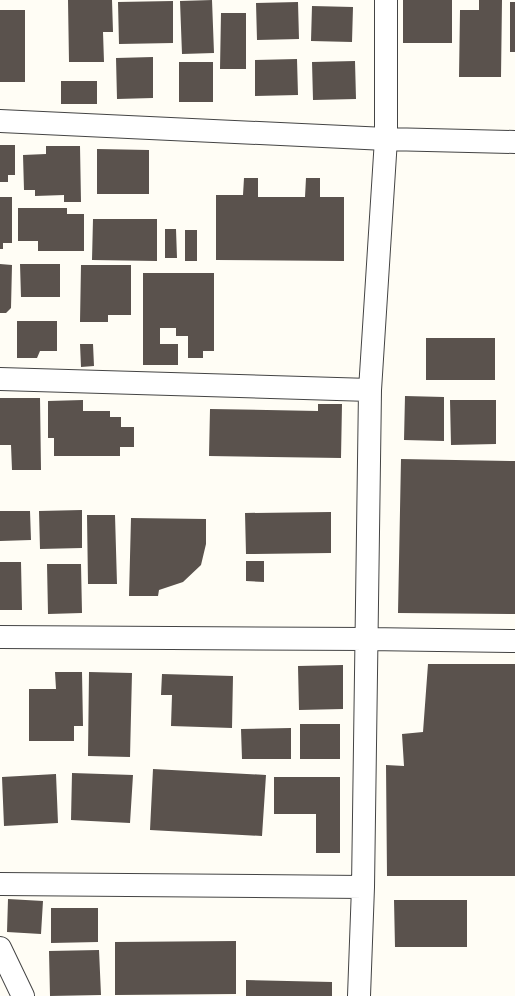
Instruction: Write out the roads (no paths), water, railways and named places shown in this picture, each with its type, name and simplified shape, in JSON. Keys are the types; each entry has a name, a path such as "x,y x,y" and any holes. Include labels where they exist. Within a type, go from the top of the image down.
{"street":[{"path":"360,996 363,887 370,390 386,139 386,0"},
{"path":"0,121 386,139 515,142"},
{"path":"0,379 370,390"},
{"path":"0,637 367,638 515,641"},
{"path":"0,884 363,887"},
{"path":"0,948 23,996"}]}
